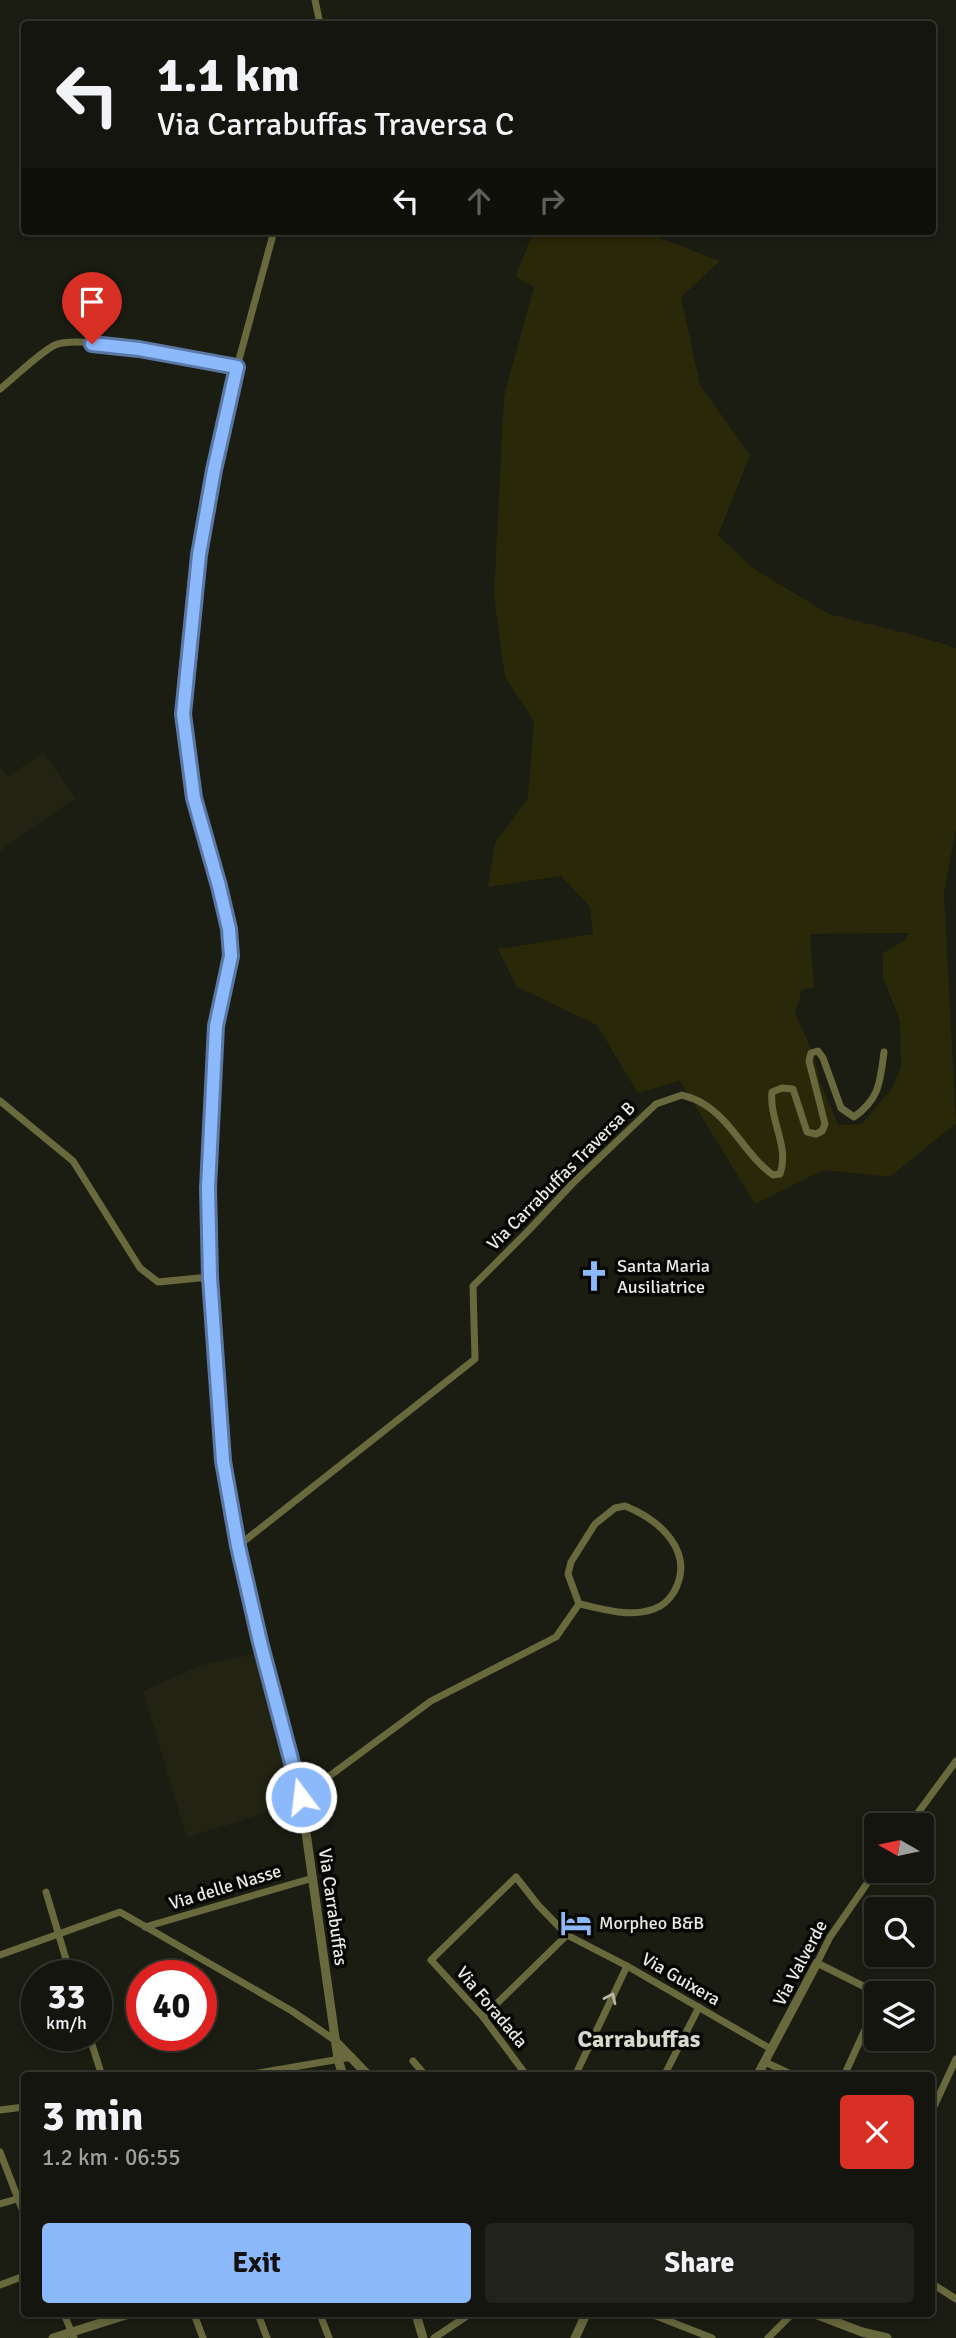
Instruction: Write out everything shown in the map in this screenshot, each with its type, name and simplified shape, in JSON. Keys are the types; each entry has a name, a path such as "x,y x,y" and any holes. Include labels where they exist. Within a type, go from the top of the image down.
{"street":[{"path":"314,0 319,21"},
{"name":"Via Carrabuffas","path":"273,235 237,367 214,470 199,555 183,714 194,798 219,886 229,929 231,956 219,1004 212,1064 208,1188 210,1277 223,1461 238,1546 260,1642 301,1797 342,2072"},
{"path":"0,389 54,346 69,341 139,349 237,367"},
{"name":"Via Carrabuffas Traversa B","path":"238,1546 475,1359 473,1286 573,1183 656,1104 681,1095 703,1103 718,1115 759,1165 773,1175 780,1174 783,1153 771,1103 772,1093 782,1088 793,1089 807,1132 816,1134 822,1131 825,1124 809,1061 811,1053 818,1051 823,1058 841,1108 854,1117 870,1105 879,1087 884,1052"},
{"path":"0,1101 73,1161 141,1268 158,1282 210,1277"},
{"path":"625,1506 637,1511 675,1542 681,1559 678,1584 669,1600 656,1609 626,1614 579,1604 568,1574 570,1562 595,1524 615,1508 625,1506"},
{"path":"301,1797 431,1701 556,1637 579,1604"},
{"path":"918,1813 956,1760"},
{"name":"Via Guixera","path":"431,1960 516,1877 567,1935 627,1966 771,2049"},
{"name":"Via delle Nasse","path":"145,1927 313,1878"},
{"name":"Via Valverde","path":"759,2072 830,1937 867,1883"},
{"path":"46,1892 67,1960"},
{"path":"0,1955 120,1912 292,2011 336,2042 365,2072"},
{"path":"482,2017 567,1935"},
{"name":"Via Foradada","path":"431,1960 482,2017 524,2072"},
{"path":"817,1963 864,1986"},
{"path":"577,2072 627,1966"},
{"path":"666,2072 699,2007"},
{"path":"846,2072 864,2032"},
{"path":"94,2051 101,2072"},
{"path":"264,2072 352,2057"},
{"path":"935,2104 956,2059"},
{"path":"412,2061 422,2072"},
{"path":"765,2062 787,2072"},
{"path":"0,2110 21,2107"},
{"path":"0,2152 21,2196"},
{"path":"0,2204 21,2198"},
{"path":"0,2285 21,2277"},
{"path":"935,2286 956,2299"},
{"path":"65,2317 73,2335"},
{"path":"53,2338 73,2335 121,2317"},
{"path":"195,2317 203,2338"},
{"path":"259,2317 267,2338"},
{"path":"321,2317 329,2338"},
{"path":"417,2317 423,2338"},
{"path":"434,2338 466,2317"},
{"path":"575,2338 585,2317"},
{"path":"659,2317 712,2338"},
{"path":"768,2338 789,2317"},
{"path":"823,2317 887,2338"},
{"path":"862,2332 873,2338"}],"shaded area":[{"path":"532,235 652,235 720,261 681,297 700,385 750,455 718,535 754,569 829,614 956,648 956,828 944,894 956,1123 890,1177 823,1170 755,1204 680,1081 638,1093 597,1025 517,987 498,949 593,934 590,907 561,876 488,887 495,843 528,798 534,721 505,677 494,596 504,396 534,287 515,277","holes":["909,933 904,941 883,953 883,977 900,1021 901,1067 892,1088 862,1124 838,1125 820,1081 814,1056 795,1013 802,990 814,987 810,934"]},
{"path":"44,752 76,798 0,851 0,767 8,776"},
{"path":"258,1653 299,1802 187,1838 143,1691 201,1665"}],"place":[{"name":"Santa Maria Ausiliatrice","path":"594,1276"},
{"name":"Morpheo B&B","path":"576,1923"}],"district":[{"name":"Carrabuffas","path":"639,2039"}],"route":[{"path":"92,344 139,349 237,367 214,470 199,555 183,714 194,798 219,886 229,929 231,956 219,1004 212,1064 208,1188 210,1277 223,1461 238,1546 260,1642 301,1797"}]}
